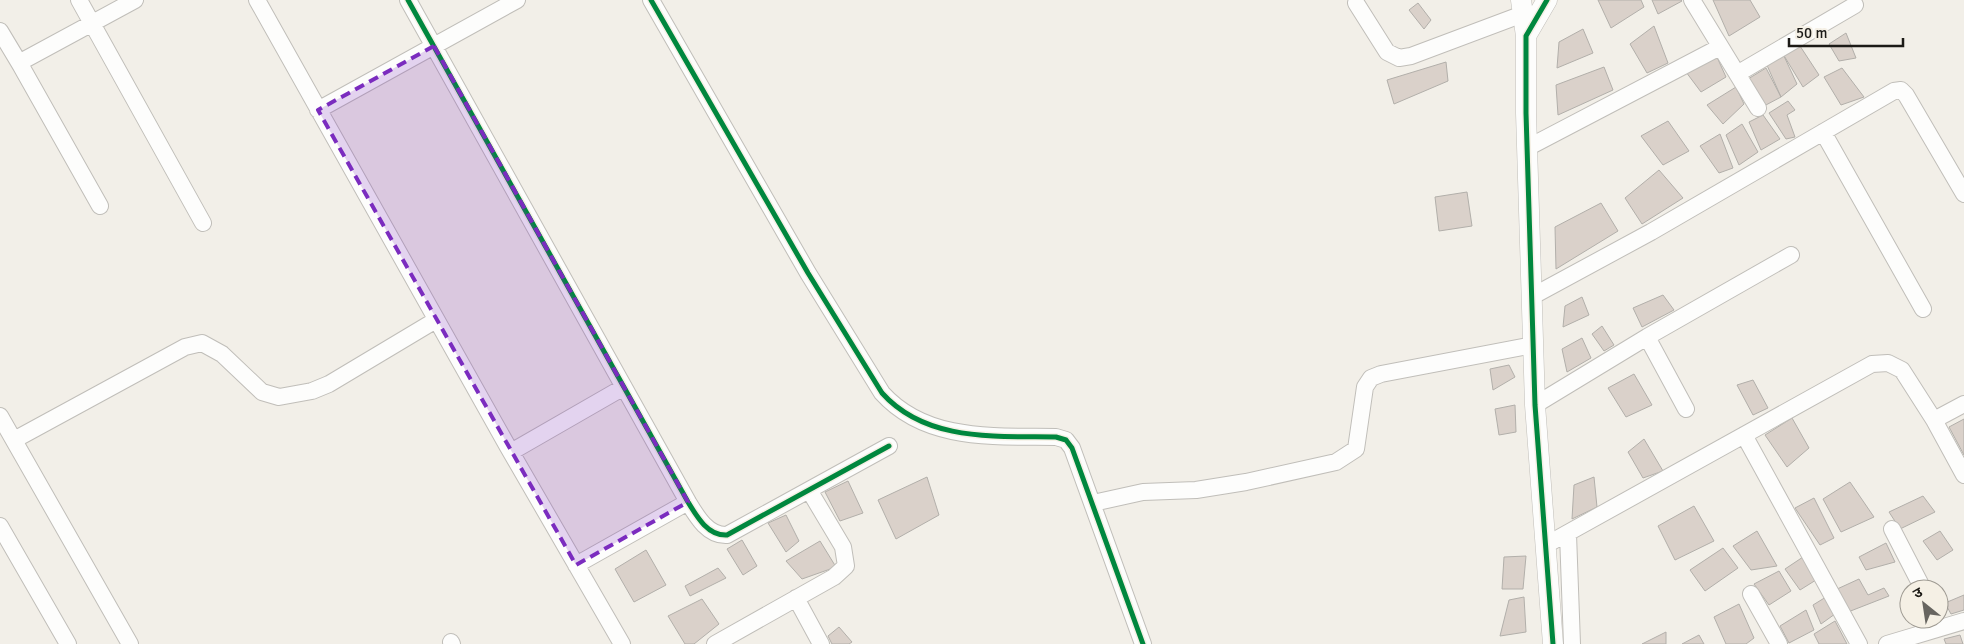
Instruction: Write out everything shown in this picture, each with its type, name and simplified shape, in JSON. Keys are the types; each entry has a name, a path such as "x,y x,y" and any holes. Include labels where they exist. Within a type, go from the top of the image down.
{"street":[{"path":"79,0 203,223"},
{"path":"21,66 26,59 135,0"},
{"path":"257,0 436,320 622,644"},
{"path":"408,0 688,502 707,529 717,536 727,535 889,446"},
{"path":"318,110 517,0"},
{"path":"652,0 808,273 886,398 895,408 909,417 944,430 981,436 1056,437 1066,440 1072,448 1143,644"},
{"path":"1526,36 1547,0"},
{"path":"1692,0 1758,108"},
{"path":"1356,3 1387,52 1399,58 1411,56 1522,7 1526,36 1527,148 1535,405 1554,644"},
{"path":"1737,74 1855,5"},
{"path":"0,31 100,206"},
{"path":"1527,148 1720,47"},
{"path":"1531,296 1651,232 1894,91 1901,90 1964,194"},
{"path":"1823,132 1923,309"},
{"path":"1535,405 1647,337 1791,255"},
{"path":"14,440 184,347 202,343 222,354 262,392 279,397 312,391 328,384 436,320"},
{"path":"1647,337 1686,409"},
{"path":"1092,503 1143,492 1204,489 1336,462 1356,449 1365,387 1371,378 1382,374 1533,345"},
{"path":"1546,545 1872,364 1888,363 1902,370 1934,420 1964,475"},
{"path":"511,452 624,388"},
{"path":"1934,420 1964,404"},
{"path":"0,416 130,644"},
{"path":"1744,435 1858,644"},
{"path":"715,644 834,577 846,566 842,548 809,490"},
{"path":"576,565 688,502"},
{"path":"0,526 68,644"},
{"path":"1892,529 1918,579"},
{"path":"1568,534 1572,644"},
{"path":"1752,594 1778,644"},
{"path":"796,598 821,644"},
{"path":"1949,622 1964,621"},
{"path":"1887,644 1926,629"}],"highlighted area":[{"path":"434,46 688,502 576,565 318,110"}],"building":[{"path":"1598,0 1641,0 1644,7 1611,28"},
{"path":"1652,0 1681,0 1682,1 1658,14"},
{"path":"1713,0 1750,0 1760,17 1729,36"},
{"path":"1418,3 1431,20 1424,29 1409,10"},
{"path":"1654,26 1668,63 1647,73 1630,44"},
{"path":"1583,29 1593,53 1557,68 1559,42"},
{"path":"1846,33 1856,58 1839,61 1829,44"},
{"path":"1800,46 1819,75 1803,87 1783,54"},
{"path":"1783,54 1797,84 1781,97 1766,63"},
{"path":"1716,55 1726,77 1701,92 1686,72"},
{"path":"1446,62 1448,81 1394,104 1387,80"},
{"path":"1604,67 1613,90 1558,115 1556,85"},
{"path":"1766,68 1781,97 1764,106 1748,79"},
{"path":"1842,68 1864,97 1841,105 1824,77"},
{"path":"1736,87 1744,104 1723,124 1707,105"},
{"path":"1788,101 1795,110 1787,115 1795,137 1786,139 1769,113"},
{"path":"1763,115 1780,139 1761,150 1749,122"},
{"path":"1668,121 1689,151 1663,165 1641,136"},
{"path":"1742,124 1758,152 1739,165 1726,135"},
{"path":"1720,134 1733,168 1719,173 1700,146"},
{"path":"1659,170 1683,198 1642,224 1625,198"},
{"path":"1467,192 1472,226 1439,231 1435,197"},
{"path":"1601,203 1618,231 1556,269 1555,227"},
{"path":"1663,295 1674,310 1642,327 1633,308"},
{"path":"1582,297 1589,315 1563,327 1565,306"},
{"path":"1602,326 1614,345 1604,351 1592,334"},
{"path":"1582,338 1591,358 1567,372 1562,349"},
{"path":"1509,365 1515,377 1493,390 1490,369"},
{"path":"1634,374 1652,405 1626,417 1608,388"},
{"path":"1753,380 1768,408 1753,415 1737,385"},
{"path":"1515,405 1516,432 1499,435 1495,409"},
{"path":"1792,418 1809,448 1787,467 1765,435"},
{"path":"1964,419 1964,455 1949,427"},
{"path":"1644,439 1663,471 1643,478 1628,452"},
{"path":"927,477 939,515 896,539 878,500"},
{"path":"1594,477 1597,507 1572,519 1574,485"},
{"path":"848,481 863,513 840,521 825,492"},
{"path":"1850,482 1874,517 1841,532 1823,499"},
{"path":"1923,496 1935,512 1900,529 1889,512"},
{"path":"1814,498 1834,538 1820,545 1795,508"},
{"path":"1694,506 1714,541 1675,560 1658,526"},
{"path":"786,515 799,541 786,552 768,523"},
{"path":"1757,531 1777,566 1751,570 1733,546"},
{"path":"1940,531 1953,550 1937,560 1923,541"},
{"path":"742,540 757,566 743,575 727,549"},
{"path":"820,541 836,567 802,579 786,561"},
{"path":"1886,543 1895,562 1866,570 1859,557"},
{"path":"1723,548 1738,568 1705,591 1690,570"},
{"path":"646,550 666,585 634,602 615,569"},
{"path":"1526,556 1523,589 1502,589 1504,557"},
{"path":"1803,557 1816,580 1800,590 1785,569"},
{"path":"718,568 726,578 690,596 685,586"},
{"path":"1779,571 1791,591 1769,605 1754,584"},
{"path":"1859,579 1868,595 1884,588 1889,596 1848,612 1835,590"},
{"path":"1964,595 1964,610 1951,614 1949,601"},
{"path":"1524,597 1526,632 1500,636 1509,600"},
{"path":"1826,597 1835,614 1821,624 1813,605"},
{"path":"702,599 719,624 694,644 685,644 668,616"},
{"path":"1739,604 1754,638 1746,644 1726,644 1714,617"},
{"path":"1806,610 1814,630 1789,643 1780,626"},
{"path":"1835,621 1847,644 1819,644 1814,634"},
{"path":"839,627 852,642 849,644 832,644 828,636"},
{"path":"1666,632 1666,644 1642,644"},
{"path":"1699,635 1704,644 1682,644"},
{"path":"1960,635 1963,644 1946,644 1944,639"}],"cycle path":[{"path":"408,0 688,502 695,514 709,529 727,535 889,446"},
{"path":"651,0 808,273 882,393 900,409 919,420 940,428 986,436 1056,437 1066,440 1072,448 1143,644"},
{"path":"1547,0 1526,36 1526,113 1535,405 1553,644"}]}
